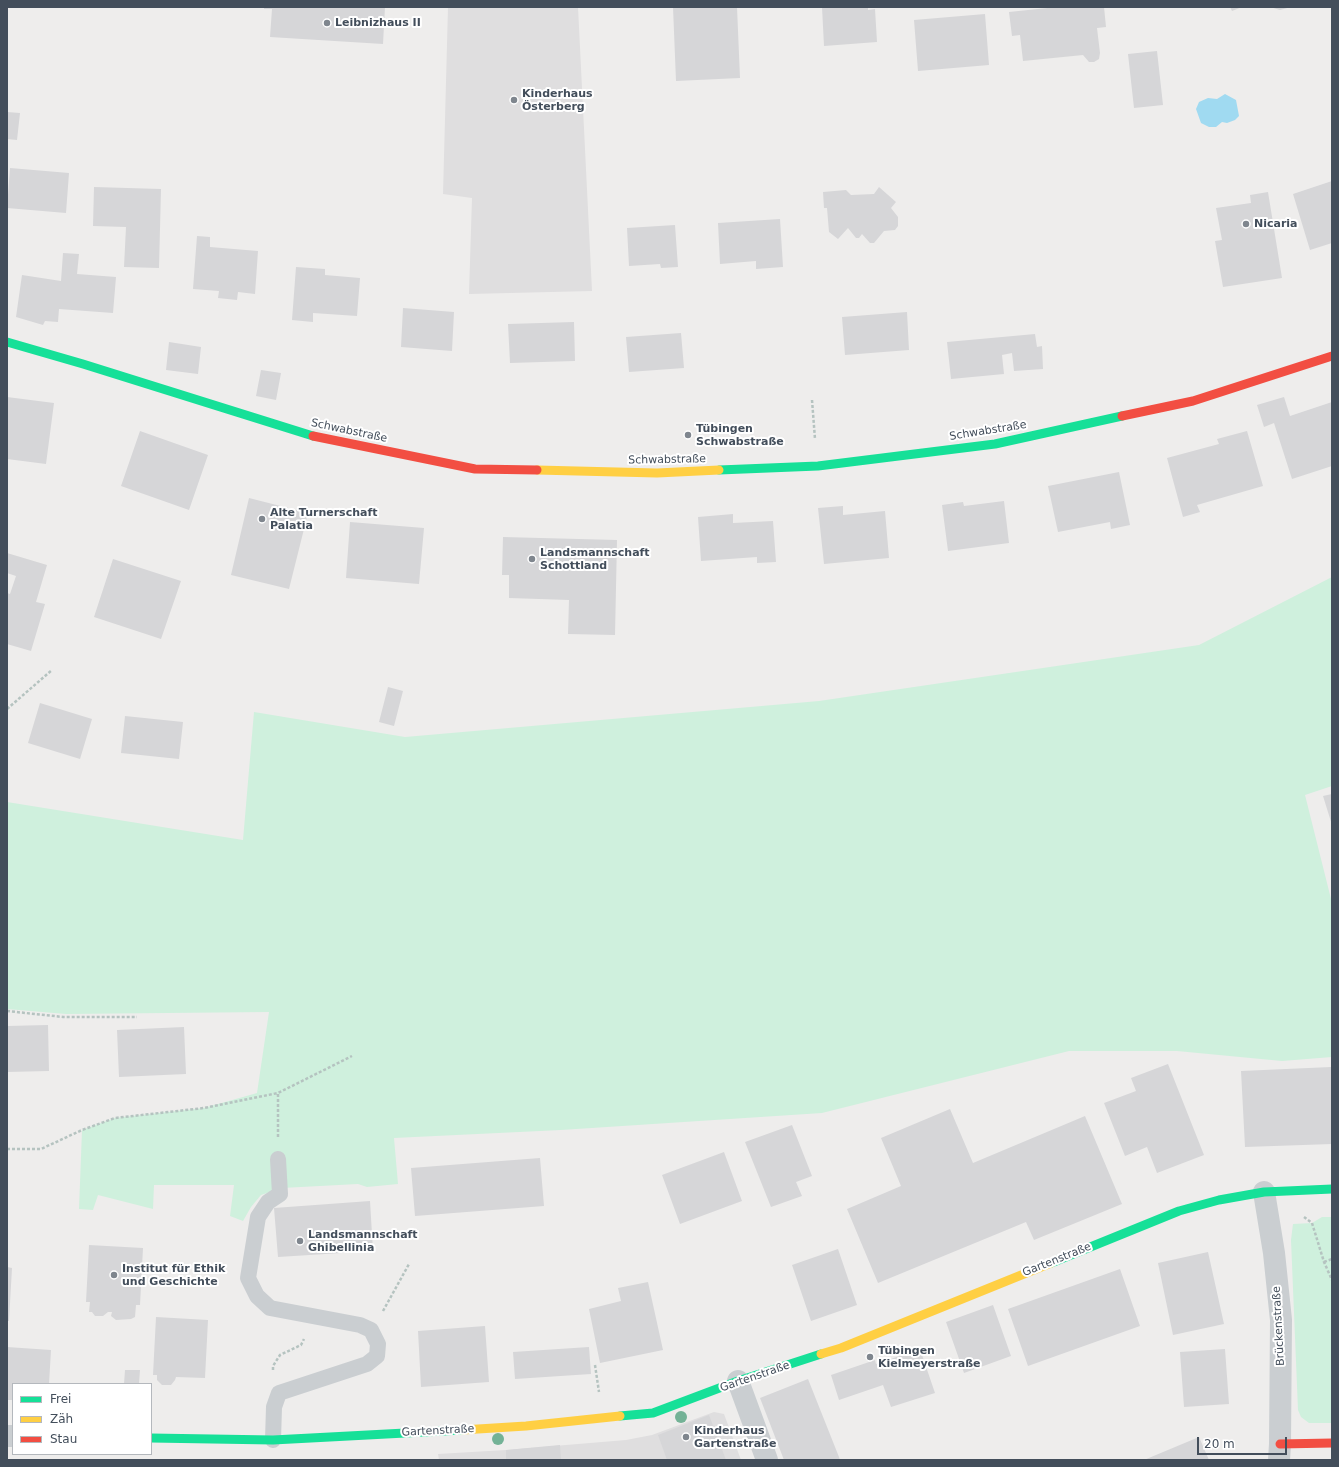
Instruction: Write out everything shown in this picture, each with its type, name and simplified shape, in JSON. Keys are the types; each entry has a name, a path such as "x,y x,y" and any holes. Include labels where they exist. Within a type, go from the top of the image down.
{"street":[{"name":"Schwabstraße","path":"7,342 83,364 316,437 475,469 657,474 818,466 995,444 1192,401 1332,356"},
{"name":"Gartenstraße","path":"152,1438 273,1440 526,1426 653,1413 738,1381 842,1348 1179,1211 1219,1200 1267,1192 1332,1189"},
{"name":"Brückenstraße","path":"1267,1192 1281,1320 1279,1452"},
{"path":"738,1381 767,1460"},
{"path":"1279,1452 1332,1443"}],"lane":[{"path":"273,1440 274,1407 279,1394 367,1364 377,1356 378,1344 371,1330 360,1324 270,1308 257,1296 248,1278 258,1217 268,1202 280,1194 278,1159"}],"path":[{"path":"812,400 813,415"},
{"path":"7,709 52,670"},
{"path":"7,1011 63,1018 138,1017"},
{"path":"7,1149 41,1149 82,1130 114,1118 204,1108 278,1093 352,1056"},
{"path":"278,1093 278,1159"},
{"path":"1267,1192 1312,1223 1324,1262 1332,1280"},
{"path":"1324,1262 1332,1258"},
{"path":"371,1330 409,1264"},
{"path":"290,1312 302,1322 308,1333 301,1345 280,1355 272,1366 274,1375 290,1389"},
{"path":"595,1365 598,1382"}],"shaded area":[{"name":"Kinderhaus Österberg","path":"448,7 578,7 592,291 469,294 472,198 443,194"},
{"name":"Kinderhaus Gartenstraße","path":"714,1412 724,1414 741,1460 439,1460 438,1454 626,1440 652,1435"}],"green space":[{"path":"1332,577 1332,786 1305,795 1332,903 1332,1057 1282,1061 1177,1051 1069,1051 822,1113 561,1130 394,1138 398,1184 367,1187 358,1184 282,1188 261,1195 251,1207 243,1221 230,1216 234,1185 154,1185 153,1209 98,1195 93,1210 79,1209 82,1130 115,1118 204,1108 257,1093 269,1012 66,1014 7,1009 7,802 243,840 254,712 405,737 819,701 1199,645"},
{"path":"1322,1217 1332,1217 1332,1423 1309,1423 1301,1417 1298,1410 1291,1240 1293,1224 1312,1223"}],"water":[{"path":"1225,94 1236,100 1239,116 1235,120 1227,123 1222,122 1216,127 1209,127 1201,123 1196,109 1199,102 1208,98 1217,99"}],"building":[{"name":"Leibnizhaus II","path":"264,7 385,7 383,44 270,37 272,9 264,9"},
{"path":"673,7 737,7 740,78 676,81"},
{"path":"822,7 868,7 868,10 875,9 877,42 824,46"},
{"path":"1057,7 1104,7 1106,27 1097,28 1100,53 1099,59 1094,62 1089,62 1083,55 1023,61 1020,35 1012,36 1009,12"},
{"path":"1230,7 1242,7 1232,11"},
{"path":"1270,7 1291,7 1280,10"},
{"path":"985,14 989,65 918,71 914,20"},
{"path":"1157,51 1163,105 1134,108 1128,54"},
{"path":"7,112 20,113 17,140 7,139"},
{"path":"10,168 69,173 66,213 7,208"},
{"path":"1332,181 1332,243 1310,250 1293,194"},
{"path":"94,187 161,189 159,268 124,267 126,227 93,226"},
{"path":"879,187 896,202 891,208 898,217 898,226 895,230 884,231 874,243 870,243 862,234 859,238 856,238 848,228 838,239 829,232 827,208 824,208 823,192 846,190 851,195 874,194"},
{"name":"Nicaria","path":"1268,192 1282,278 1223,287 1215,241 1222,240 1216,208 1251,203 1250,195"},
{"path":"780,219 783,267 756,269 756,261 720,264 718,223"},
{"path":"675,225 678,267 661,268 660,264 629,266 627,228"},
{"path":"197,236 210,237 210,247 258,251 255,294 238,292 237,300 218,298 219,291 193,289"},
{"path":"63,253 79,254 77,274 116,277 113,313 59,309 58,322 45,321 43,325 16,317 22,275 61,281"},
{"path":"296,267 325,269 325,275 360,278 357,316 313,313 313,322 292,320"},
{"path":"403,308 454,312 452,351 401,347"},
{"path":"907,312 909,350 845,355 842,317"},
{"path":"574,322 575,361 510,363 508,324"},
{"path":"681,333 684,368 629,372 626,337"},
{"path":"1035,334 1037,347 1042,346 1043,369 1014,371 1012,353 1002,355 1004,374 951,379 947,342"},
{"path":"169,342 201,347 198,374 166,370"},
{"path":"261,370 281,373 276,400 256,396"},
{"path":"7,397 54,403 46,464 7,459"},
{"path":"1284,397 1290,416 1332,402 1332,466 1292,479 1274,423 1264,427 1257,405"},
{"path":"140,431 208,455 189,510 121,486"},
{"path":"1247,431 1263,486 1197,505 1200,512 1183,517 1167,458 1219,444 1217,439"},
{"path":"1119,472 1130,525 1111,529 1110,522 1058,532 1048,486"},
{"path":"249,498 308,513 289,589 231,575"},
{"path":"1004,501 1009,543 948,551 942,505 963,502 964,506"},
{"path":"843,506 843,515 885,511 889,558 824,564 818,508"},
{"path":"733,514 733,523 773,521 776,562 757,563 757,557 701,561 698,517"},
{"path":"350,522 424,528 419,584 346,578"},
{"path":"503,537 617,540 615,635 568,634 569,600 509,598 509,575 502,575"},
{"path":"7,553 47,565 36,602 45,604 31,651 7,644 7,593 10,594 16,576 7,573"},
{"path":"113,559 181,581 161,639 94,617"},
{"path":"388,687 403,691 394,726 379,722"},
{"path":"40,703 92,719 80,759 28,743"},
{"path":"125,716 183,722 179,759 121,753"},
{"path":"1332,794 1332,825 1323,796"},
{"path":"48,1025 49,1071 7,1072 7,1026"},
{"path":"184,1027 186,1074 119,1077 117,1030"},
{"path":"1168,1064 1204,1155 1157,1173 1147,1147 1125,1156 1104,1103 1136,1091 1131,1078"},
{"path":"1331,1067 1332,1144 1245,1147 1241,1071"},
{"path":"950,1109 973,1163 1085,1116 1122,1204 1034,1240 1026,1222 878,1283 847,1209 901,1186 881,1138"},
{"path":"792,1125 812,1176 796,1182 802,1196 771,1207 745,1142"},
{"path":"724,1152 742,1201 680,1224 662,1175"},
{"path":"540,1158 544,1206 415,1216 411,1168"},
{"path":"370,1201 373,1251 278,1257 274,1208"},
{"name":"Institut für Ethik und Geschichte","path":"89,1245 143,1248 140,1305 136,1305 135,1317 131,1319 116,1320 111,1316 112,1312 108,1312 103,1316 95,1316 92,1312 89,1312 90,1302 86,1302"},
{"path":"838,1249 857,1305 811,1321 792,1265"},
{"path":"1208,1252 1224,1324 1173,1335 1158,1263"},
{"path":"7,1267 12,1268 9,1321 7,1321"},
{"path":"1120,1269 1140,1326 1028,1366 1008,1309"},
{"path":"648,1282 663,1350 600,1363 589,1309 621,1301 618,1288"},
{"path":"993,1305 1011,1356 964,1373 946,1322"},
{"path":"156,1317 208,1320 205,1378 176,1377 171,1385 162,1385 157,1380 157,1375 153,1375"},
{"path":"485,1326 489,1382 421,1387 418,1331"},
{"path":"7,1347 51,1350 49,1383 12,1383 12,1400 7,1400"},
{"path":"589,1347 591,1374 515,1379 513,1352"},
{"path":"920,1349 935,1393 891,1407 883,1385 839,1400 831,1375 875,1360 876,1364"},
{"path":"1225,1349 1229,1404 1184,1407 1180,1352"},
{"path":"125,1370 140,1370 139,1383 124,1383"},
{"path":"808,1379 840,1460 784,1460 760,1398"},
{"path":"709,1415 726,1460 667,1460 658,1435"},
{"path":"1199,1437 1209,1460 1144,1460"},
{"path":"560,1445 561,1460 506,1460 506,1450"}],"traffic: fast":[{"path":"7,342 83,364 313,436"},
{"path":"719,470 818,466 995,444 1122,416"},
{"path":"1051,1263 1179,1211 1219,1200 1264,1192 1332,1189"},
{"path":"620,1416 653,1413 738,1381 821,1354"},
{"path":"152,1438 273,1440 462,1430"}],"traffic: slow":[{"path":"537,470 657,473 719,470"},
{"path":"821,1354 841,1348 1051,1263"},
{"path":"462,1430 526,1426 620,1416"}],"traffic: jam":[{"path":"1122,416 1193,401 1332,356"},
{"path":"313,436 475,469 537,470"},
{"path":"1280,1444 1332,1443"}],"place":[{"name":"Leibnizhaus II","path":"327,23"},
{"name":"Kinderhaus Österberg","path":"514,100"},
{"name":"Nicaria","path":"1246,224"},
{"name":"Tübingen Schwabstraße","path":"688,435"},
{"name":"Alte Turnerschaft Palatia","path":"262,519"},
{"name":"Landsmannschaft Schottland","path":"532,559"},
{"name":"Landsmannschaft Ghibellinia","path":"300,1241"},
{"name":"Institut für Ethik und Geschichte","path":"114,1275"},
{"name":"Tübingen Kielmeyerstraße","path":"870,1357"},
{"name":"Kinderhaus Gartenstraße","path":"686,1437"}]}
